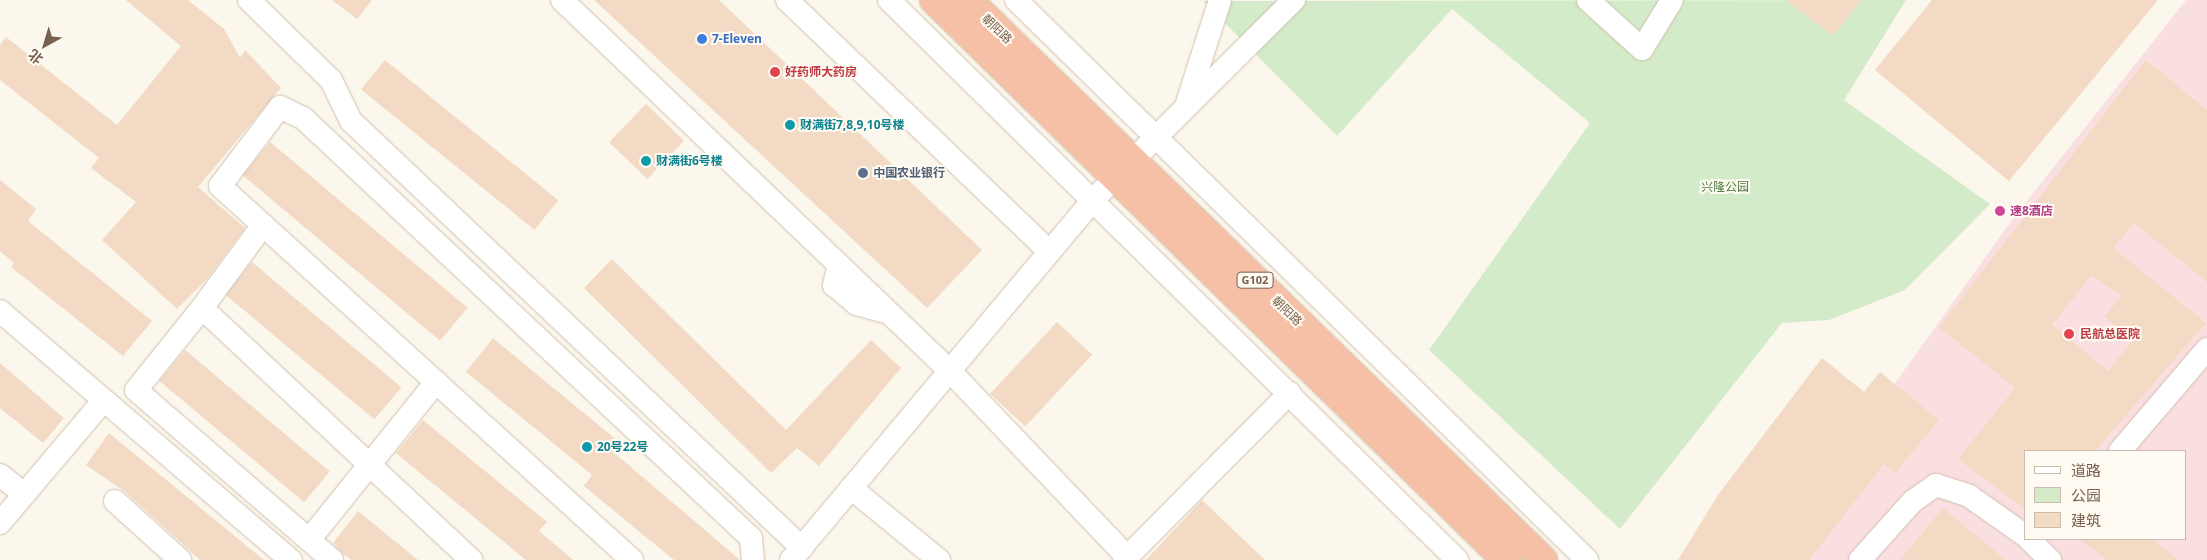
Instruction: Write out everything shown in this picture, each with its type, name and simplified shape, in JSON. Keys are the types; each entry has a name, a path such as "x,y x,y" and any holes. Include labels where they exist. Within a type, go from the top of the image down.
{"highway":[{"name":"朝阳路","path":"934,0 1124,169 1543,560"},
{"name":"朝阳路","path":"968,0 1124,169 1506,560"}],"street":[{"path":"249,0 331,80 351,121 796,554 1095,198 1187,103 1294,0"},
{"path":"562,0 950,371 1126,558 1290,393"},
{"path":"787,0 1050,252"},
{"path":"889,0 1095,198 1457,560"},
{"path":"1016,0 1587,560"},
{"path":"1187,103 1220,0"},
{"path":"1588,0 1642,49 1672,0"},
{"path":"632,560 220,186 280,107 303,118 751,538 754,560"},
{"path":"263,225 202,308 136,390 332,560"},
{"path":"202,308 471,560"},
{"path":"0,311 287,559"},
{"path":"2121,450 2207,349"},
{"path":"310,540 436,382"},
{"path":"0,523 104,400"},
{"path":"0,475 24,494"},
{"path":"1860,560 1913,501 1936,485 1969,496 2024,534"},
{"path":"851,488 939,560"},
{"path":"115,501 180,560"}],"shaded area":[{"name":"民航总医院","path":"2186,0 2207,0 2207,560 1768,560 2015,216"}],"green space":[{"name":"兴隆公园","path":"1906,0 1844,100 1990,204 1905,290 1829,320 1782,323 1620,529 1429,350 1590,123 1452,9 1337,136 1203,1"}],"building":[{"path":"126,0 188,0 224,29 240,58 245,50 281,88 198,187 245,228 207,279 177,309 102,240 136,202 91,168 99,158 0,80 0,45 6,37 117,125 181,46"},
{"path":"332,0 372,0 357,19"},
{"name":"财满街7,8,9,10号楼","path":"594,0 719,0 982,250 927,308"},
{"path":"1785,0 1861,0 1833,36"},
{"path":"1932,0 2158,0 2009,181 1875,70"},
{"path":"385,60 558,200 534,230 361,90"},
{"path":"2146,60 2207,110 2207,282 2134,223 2113,248 2206,323 2096,450 2024,450 2024,508 1958,459 2015,388 1939,327","holes":["2091,276 2122,295 2104,317 2133,340 2108,371 2052,325"]},
{"name":"财满街6号楼","path":"646,104 684,141 647,179 609,142"},
{"path":"270,142 468,308 440,341 242,175"},
{"path":"0,180 36,209 28,221 152,321 123,356 11,267 14,263 0,251"},
{"path":"612,259 786,430 871,340 901,368 819,466 797,448 771,473 584,288"},
{"path":"252,262 401,387 374,420 225,294"},
{"path":"1057,322 1092,355 1025,426 990,394"},
{"name":"20号22号","path":"493,338 619,442 612,451 740,560 674,560 584,486 592,475 466,372"},
{"path":"185,350 330,471 304,502 159,381"},
{"path":"1822,358 1864,392 1880,372 1939,420 1895,473 1884,464 1809,560 1678,560 1718,495"},
{"path":"0,363 64,418 43,443 0,408"},
{"path":"423,420 547,522 539,531 573,560 526,560 396,453"},
{"path":"109,433 264,560 200,560 124,491 86,465"},
{"path":"1202,500 1265,560 1146,560"},
{"path":"1943,508 2006,560 1900,560"},
{"path":"358,511 418,560 351,560 343,554 333,543"},
{"path":"2080,540 2154,540 2178,560 2107,560"}],"place":[{"name":"7-Eleven","path":"702,39"},
{"name":"好药师大药房","path":"775,72"},
{"name":"财满街7,8,9,10号楼","path":"790,125"},
{"name":"财满街6号楼","path":"646,161"},
{"name":"中国农业银行","path":"863,173"},
{"name":"速8酒店","path":"2000,211"},
{"name":"民航总医院","path":"2069,334"},
{"name":"20号22号","path":"587,447"}]}
